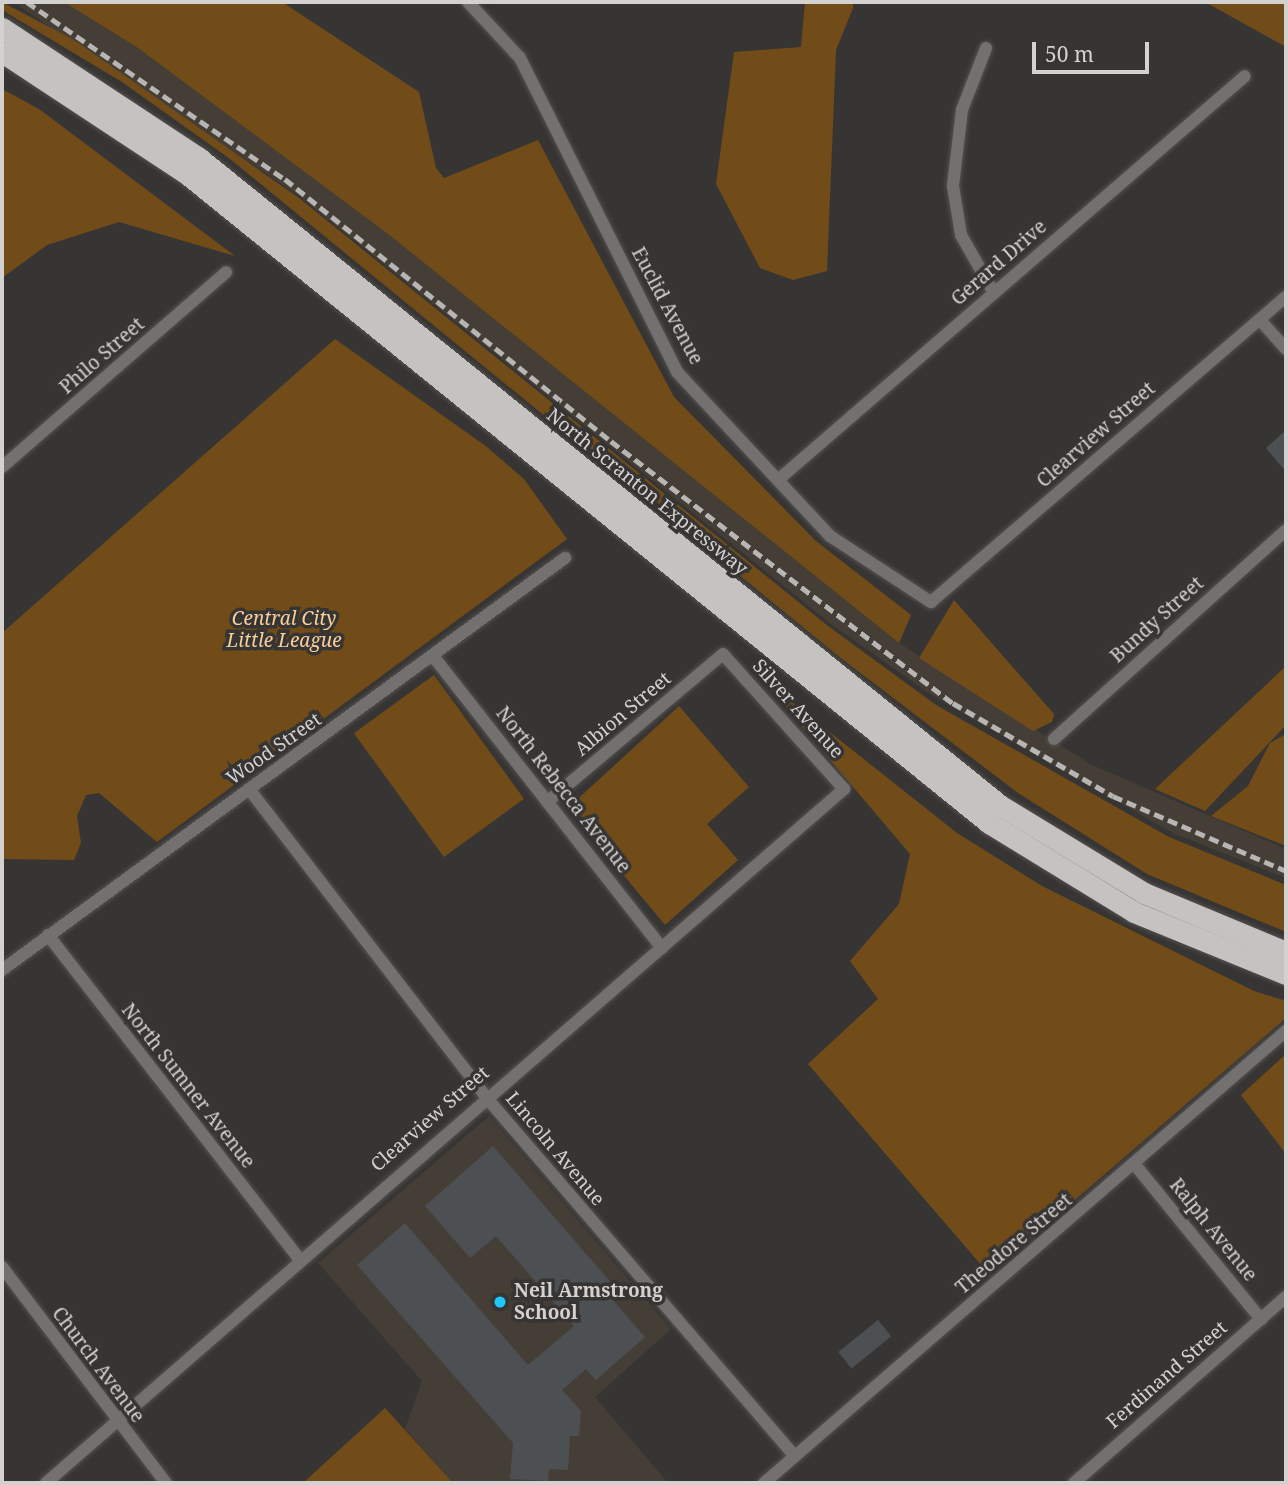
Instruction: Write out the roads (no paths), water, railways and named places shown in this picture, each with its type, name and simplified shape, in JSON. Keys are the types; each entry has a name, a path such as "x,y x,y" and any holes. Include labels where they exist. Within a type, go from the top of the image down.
{"highway":[{"name":"North Scranton Expressway","path":"2,28 199,158 1001,806 1144,893 1286,952"},
{"path":"2,52 205,189 989,823 1134,912 1286,974"}],"street":[{"name":"Euclid Avenue","path":"468,2 520,58 677,372 830,536 931,602"},
{"path":"986,48 962,110 953,186 961,235 994,293"},
{"name":"Gerard Drive","path":"778,480 1245,76"},
{"name":"Philo Street","path":"2,467 226,272"},
{"name":"Clearview Street","path":"931,602 1286,297"},
{"path":"1260,320 1286,349"},
{"name":"Bundy Street","path":"1054,739 1286,530"},
{"name":"Wood Street","path":"2,970 565,558"},
{"name":"Silver Avenue","path":"723,654 844,789"},
{"name":"Albion Street","path":"547,802 723,654"},
{"name":"North Rebecca Avenue","path":"433,656 662,948"},
{"name":"Lincoln Avenue","path":"249,789 485,1096 794,1455"},
{"name":"Clearview Street","path":"46,1483 485,1096 662,948 844,789"},
{"name":"North Sumner Avenue","path":"48,936 299,1259"},
{"name":"Theodore Street","path":"764,1483 1136,1166 1286,1031"},
{"name":"Ralph Avenue","path":"1136,1166 1261,1319"},
{"name":"Church Avenue","path":"2,1267 115,1422 166,1483"},
{"name":"Ferdinand Street","path":"1074,1483 1286,1297"}],"railway":[{"path":"27,2 285,179 611,441 953,703 1113,796 1286,871"}],"place":[{"name":"Neil Armstrong School","path":"500,1302"}],"park label":[{"name":"Central City Little League","path":"284,630"}]}
